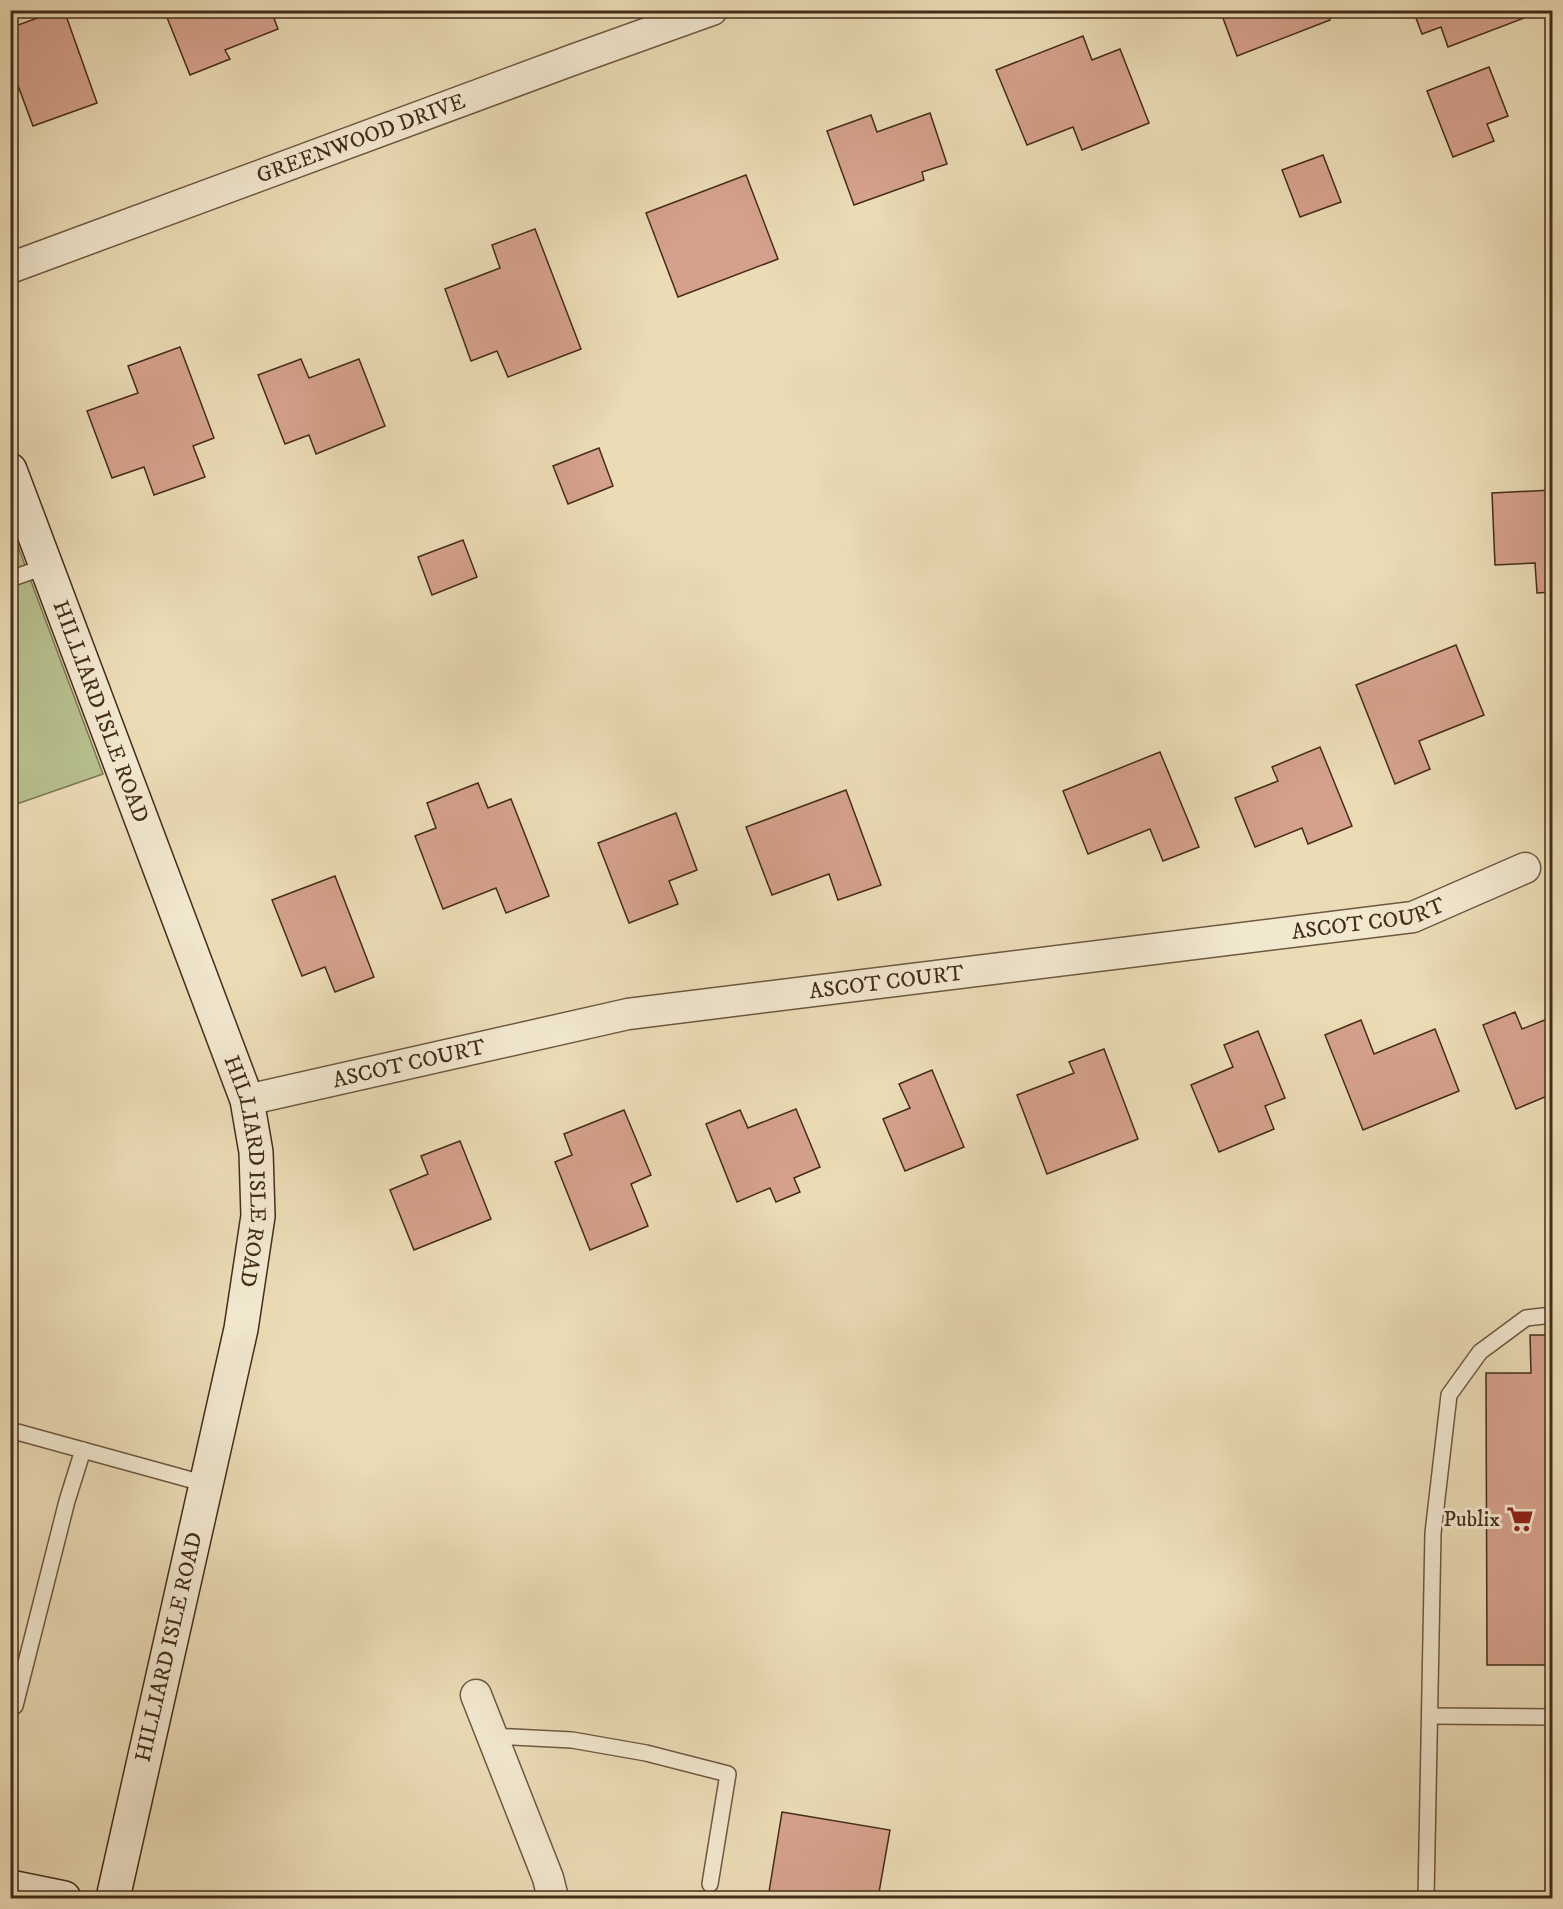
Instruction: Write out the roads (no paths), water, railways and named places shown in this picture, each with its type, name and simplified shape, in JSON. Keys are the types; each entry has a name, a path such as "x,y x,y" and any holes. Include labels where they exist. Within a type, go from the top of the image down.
{"street":[{"name":"GREENWOOD DRIVE","path":"10,268 712,10"},
{"name":"HILLIARD ISLE ROAD","path":"10,470 247,1100 256,1152 258,1216 241,1329 113,1899"},
{"name":"ASCOT COURT","path":"247,1100 628,1014 1413,917 1525,868"},
{"path":"476,1695 548,1878 552,1899"},
{"path":"10,1887 64,1899"}],"lane":[{"path":"10,579 46,567"},
{"path":"1426,1899 1434,1533 1449,1395 1480,1352 1526,1318 1552,1314"},
{"path":"10,1430 206,1484"},
{"path":"10,1705 15,1706 67,1501 83,1449"},
{"path":"1430,1716 1552,1717"},
{"path":"492,1736 572,1740 646,1753 728,1774 710,1884"}],"place":[{"name":"Publix","path":"1520,1519"}]}
